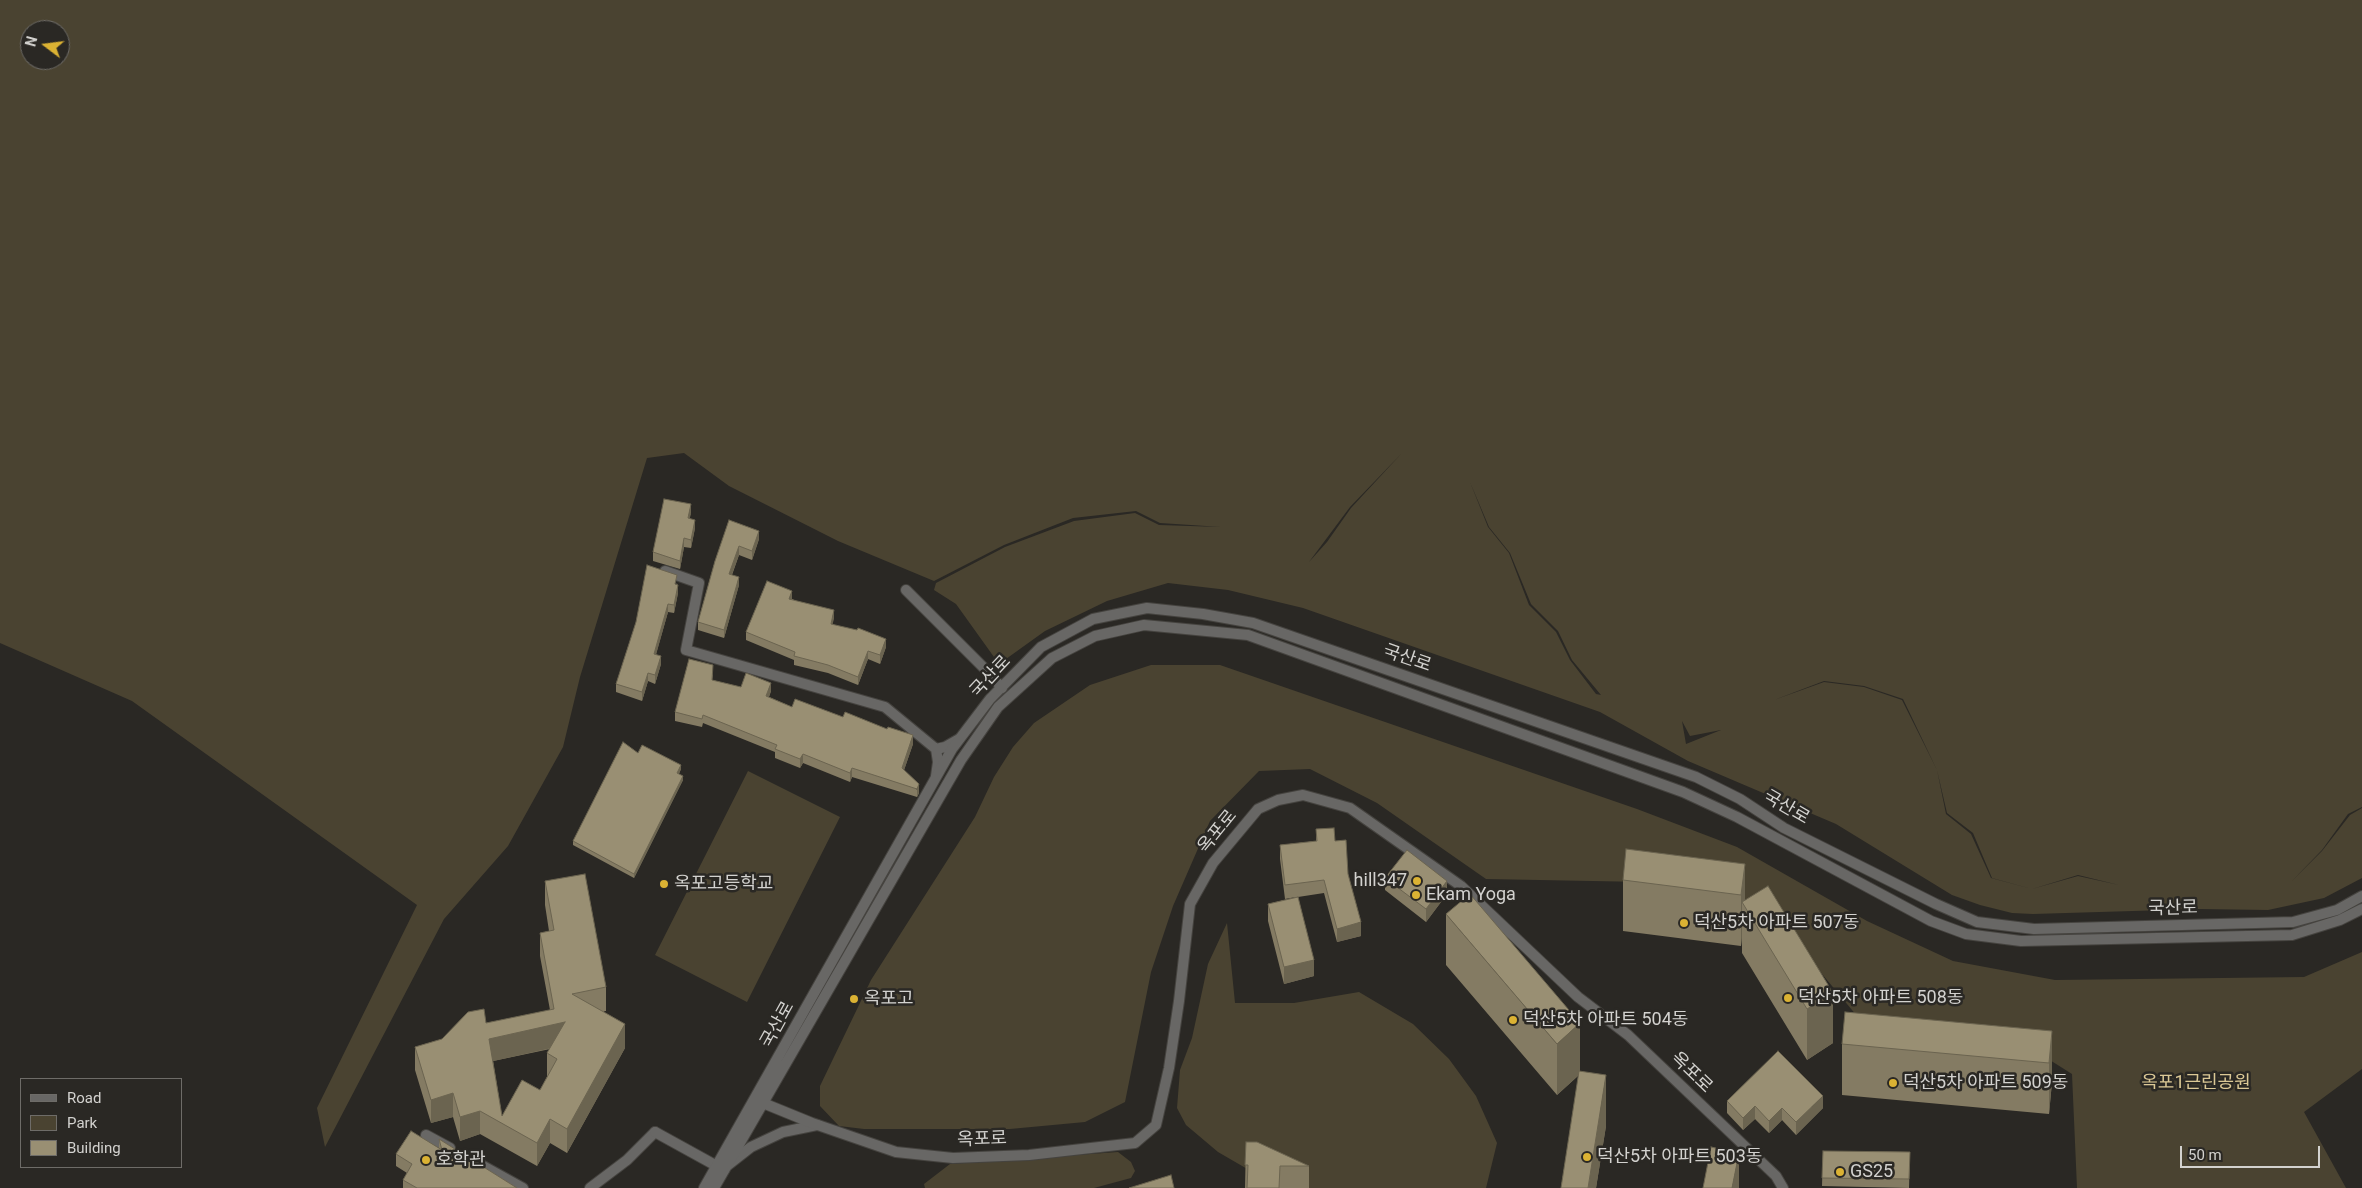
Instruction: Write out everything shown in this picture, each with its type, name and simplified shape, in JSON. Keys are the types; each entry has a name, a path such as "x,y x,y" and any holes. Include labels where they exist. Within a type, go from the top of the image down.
{"street":[{"path":"658,569 699,583 686,650 884,707 936,749 938,762 935,780"},
{"path":"906,590 1002,688"},
{"name":"국산로","path":"714,1188 723,1167 959,739 990,699 1041,647 1093,619 1147,608 1203,614 1253,623 1696,777 1740,799 1784,828 1936,904 1977,922 2034,929 2293,922 2338,910 2362,896"},
{"name":"국산로","path":"759,1102 961,760 998,707 1052,658 1095,636 1144,625 1248,636 1684,792 1737,817 1931,921 1966,934 2022,941 2292,935 2340,920 2362,909"},
{"path":"936,749 946,747 959,739"},
{"name":"옥포로","path":"759,1102 817,1125 896,1152 953,1158 1029,1155 1135,1143 1156,1125 1172,1049 1190,904 1213,863 1258,809 1278,800 1303,795 1350,808 1461,886 1578,997 1628,1035 1776,1176 1783,1188"},
{"path":"590,1188 627,1160 655,1132 723,1167 751,1147 783,1132 817,1125"},
{"path":"426,1135 523,1188"},
{"name":"국산로","path":"704,1188 723,1167"}],"green space":[{"path":"0,0 2362,0 2362,807 2348,814 2322,850 2291,882 2322,851 2350,815 2362,808 2362,878 2324,898 2268,910 2200,909 2033,914 2012,913 1980,905 1952,895 1836,824 1688,761 1600,712 1303,608 1228,590 1168,583 1107,601 1045,631 999,664 956,604 934,590 936,583 1005,547 1074,521 1135,513 1159,525 1221,527 1160,523 1136,511 1073,518 1004,545 934,581 838,541 729,486 684,453 647,458 580,677 563,747 508,846 444,919 325,1147 317,1108 417,905 132,701 0,643","holes":["1402,453 1351,508 1327,542 1309,562 1350,507","1470,482 1489,527 1510,553 1531,604 1558,631 1572,660 1601,695 1596,694 1570,660 1556,632 1529,605 1509,553 1488,527","1824,681 1864,686 1903,699 1937,770 1902,700 1864,687 1824,682 1774,700","1682,721 1690,736 1721,730 1686,744","1937,770 1947,813 1973,833 1992,878 2032,889 1991,878 1971,834 1946,814","2078,875 2119,885 2078,876 2032,889"]},
{"name":"옥포1근린공원","path":"1151,665 1220,665 1637,809 1737,847 1867,921 1953,961 2055,980 2304,977 2362,952 2362,1069 2304,1112 2346,1188 2077,1188 2072,1074 2045,1057 1867,1028 1812,962 1755,901 1645,882 1486,879 1377,803 1310,769 1259,771 1210,821 1173,906 1151,972 1125,1102 1085,1122 1010,1129 864,1129 839,1126 820,1106 820,1086 871,980 975,817 994,777 1013,747 1034,723 1090,685"},
{"path":"748,771 840,817 747,1002 655,955"},
{"path":"1227,923 1235,1003 1294,1003 1359,992 1413,1024 1449,1059 1476,1096 1497,1143 1486,1188 1280,1188 1218,1152 1186,1125 1177,1108 1180,1070 1192,1038 1208,964"},
{"path":"1118,1152 1131,1162 1135,1171 1131,1178 1094,1188 925,1188 924,1184 950,1164"}],"building":[{"path":"664,499 691,504 688,518 695,520 691,540 684,538 680,561 653,552"},
{"path":"729,520 759,531 752,551 739,546 729,574 739,577 724,630 698,622"},
{"path":"647,565 677,575 675,584 678,585 674,605 668,604 654,654 661,656 655,675 648,673 642,692 616,684 636,622"},
{"path":"767,581 792,591 789,599 834,610 831,624 857,630 858,628 886,639 880,655 868,651 858,677 828,665 794,656 795,652 746,632"},
{"path":"689,659 713,665 712,680 741,687 746,673 771,683 766,696 792,707 795,699 843,717 845,712 887,729 888,727 913,735 902,768 919,784 917,789 852,768 850,773 803,754 800,759 775,749 777,745 703,715 702,719 675,712"},
{"path":"623,742 638,753 642,745 681,765 677,773 683,776 634,874 573,841"},
{"path":"1334,828 1335,841 1346,840 1348,874 1361,922 1337,929 1324,880 1285,885 1280,845 1317,841 1316,829"},
{"path":"1626,849 1745,864 1741,895 1623,880"},
{"path":"1407,850 1447,881 1426,909 1385,878"},
{"path":"585,874 606,987 572,994 625,1024 567,1129 550,1119 537,1143 480,1111 460,1117 453,1093 431,1100 415,1047 442,1039 468,1012 484,1009 486,1023 554,1009 540,933 554,930 545,881","holes":["565,1022 547,1053 557,1059 540,1090 522,1080 502,1116 489,1039"]},
{"path":"1768,886 1833,993 1807,1009 1742,902"},
{"path":"1470,894 1580,1023 1557,1044 1446,914"},
{"path":"1298,897 1314,960 1284,967 1268,904"},
{"path":"1845,1012 2052,1031 2049,1063 1842,1044"},
{"path":"1778,1051 1823,1096 1796,1122 1782,1108 1769,1121 1755,1106 1743,1118 1727,1101"},
{"path":"1579,1071 1606,1075 1588,1188 1561,1188"},
{"name":"호학관","path":"411,1131 442,1150 439,1139 517,1188 417,1188 403,1180 412,1164 396,1154"},
{"path":"1246,1142 1257,1142 1309,1166 1280,1166 1279,1188 1247,1188"},
{"path":"1711,1147 1739,1153 1732,1188 1703,1188"},
{"path":"1823,1151 1910,1152 1909,1179 1822,1178"},
{"path":"1171,1175 1174,1188 1129,1188"}],"place":[{"name":"hill347","path":"1417,881"},
{"name":"옥포고등학교","path":"664,884"},
{"name":"Ekam Yoga","path":"1416,895"},
{"name":"덕산5차 아파트 507동","path":"1684,923"},
{"name":"덕산5차 아파트 508동","path":"1788,998"},
{"name":"옥포고","path":"854,999"},
{"name":"덕산5차 아파트 504동","path":"1513,1020"},
{"name":"덕산5차 아파트 509동","path":"1893,1083"},
{"name":"덕산5차 아파트 503동","path":"1587,1157"},
{"name":"호학관","path":"426,1160"},
{"name":"GS25","path":"1840,1172"}]}
